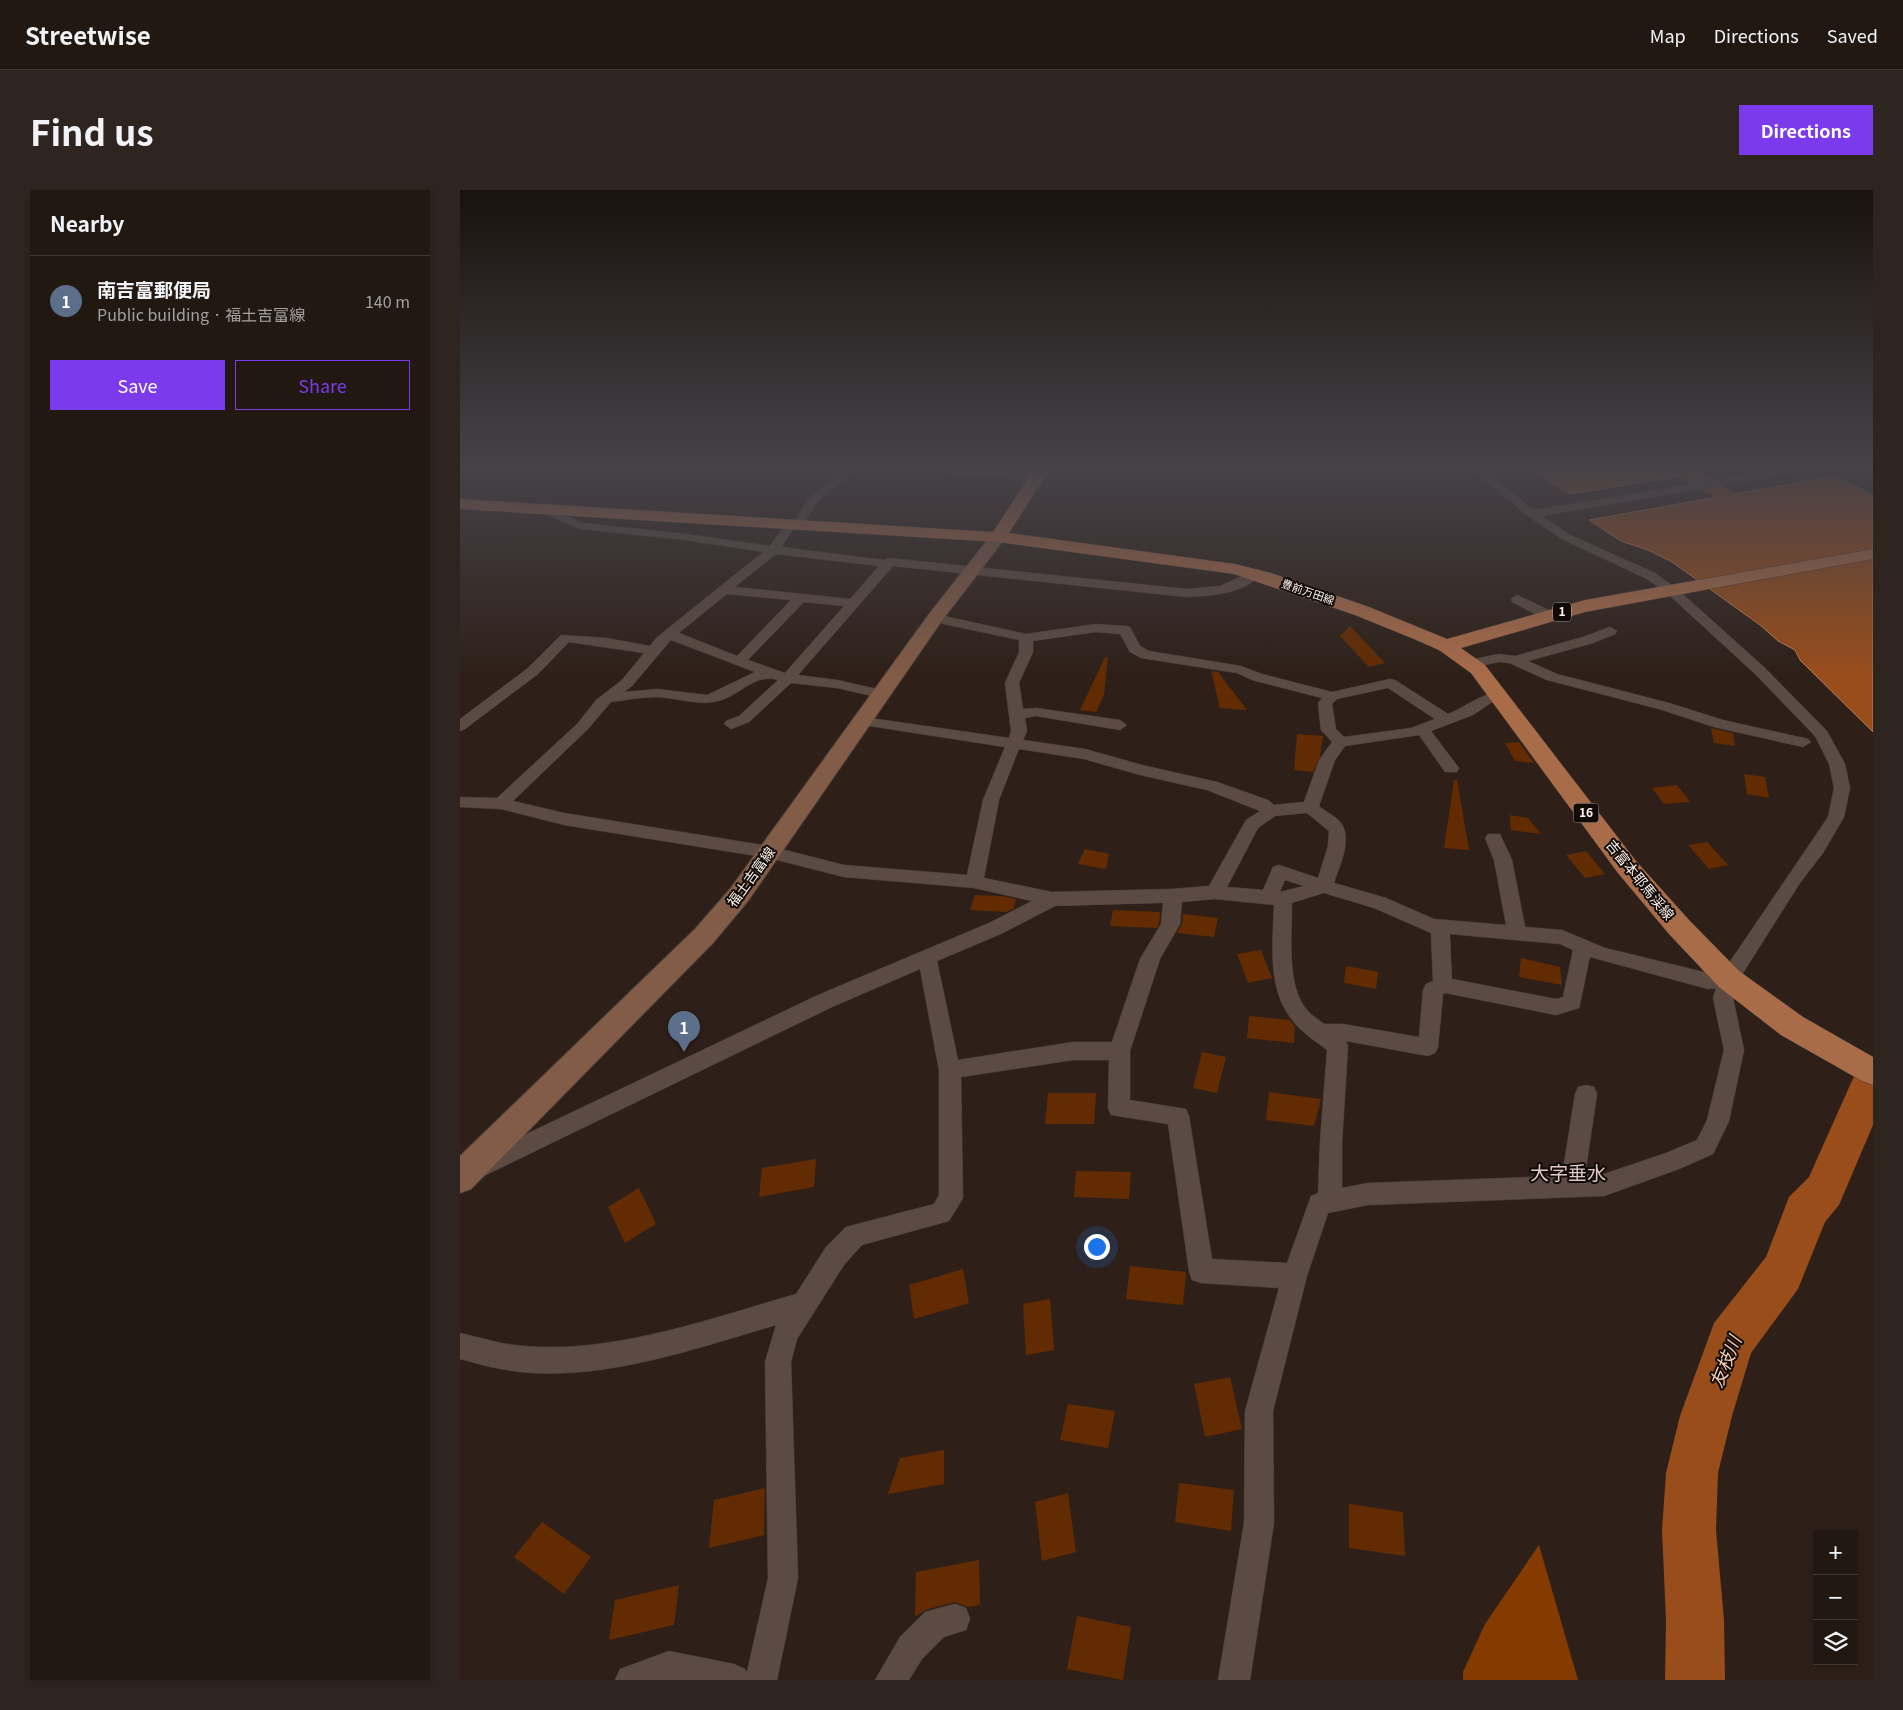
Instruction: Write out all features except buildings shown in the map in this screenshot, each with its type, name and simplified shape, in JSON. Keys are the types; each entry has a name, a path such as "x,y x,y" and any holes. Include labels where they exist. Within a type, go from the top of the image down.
{"main road":[{"name":"豊前万田線","path":"991,537 1128,553 1255,574 1362,611 1446,646"},
{"name":"福土吉富線","path":"461,1177 704,936 739,895 935,618 998,537"},
{"name":"1","path":"1446,646 1548,615 1873,554"},
{"name":"吉富本耶馬渓線","path":"1446,646 1478,669 1627,867 1679,927 1729,979 1792,1026 1873,1072"}],"street":[{"path":"682,537 767,555 884,568 971,572 1186,593 1227,589 1241,584 1255,574"},
{"path":"501,804 583,726 608,698 627,683 661,642 767,555 783,537"},
{"path":"1234,1680 1258,1523 1259,1411 1295,1276 1319,1204 1368,1194 1604,1185 1705,1147 1718,1121 1734,1050 1723,998 1729,979 1794,879 1817,849 1836,817 1842,788 1837,764 1822,734 1676,590 1651,576 1565,537"},
{"path":"731,724 744,719 788,678 884,568"},
{"path":"726,590 853,603"},
{"path":"739,662 800,598"},
{"path":"1517,599 1548,615"},
{"path":"935,618 1026,638 1096,628 1125,630 1135,648 1146,655 1241,670 1257,677 1332,696 1390,683 1446,720"},
{"path":"1515,660 1610,631"},
{"path":"671,635 769,673 788,678 837,684 881,694"},
{"path":"460,726 533,671 566,638 654,650"},
{"path":"974,882 990,800 1019,731 1015,715 1012,683 1026,652 1026,638"},
{"path":"1470,664 1499,658 1515,660 1552,677 1664,706 1718,724 1803,742"},
{"path":"608,698 657,693 708,699 717,697 751,678 769,673"},
{"path":"1332,696 1325,703 1329,730 1340,742"},
{"path":"1310,807 1327,760 1340,742 1422,729 1468,712 1487,699 1498,696"},
{"path":"1015,715 1036,712 1120,725"},
{"path":"863,721 1085,754 1140,770 1211,786 1262,804 1271,811"},
{"path":"1422,729 1451,768"},
{"path":"460,802 501,804 564,819 769,852 844,871 974,882 1052,899 1172,896 1215,892 1276,898 1324,886"},
{"path":"1215,892 1252,824 1271,811 1310,807"},
{"path":"1310,807 1315,814 1334,825 1338,836 1324,886"},
{"path":"1494,838 1503,860 1517,933"},
{"path":"1330,1202 1331,1142 1338,1046 1306,1021 1292,1004 1284,968 1276,898 1279,871 1380,903 1432,926 1562,937 1601,954 1708,981 1729,979"},
{"path":"1172,896 1174,912 1170,928 1151,959 1120,1051 1119,1108 1178,1116 1201,1271 1295,1276"},
{"path":"461,1177 825,1001 996,928 1052,899"},
{"path":"1440,927 1443,985"},
{"path":"1322,1034 1343,1032 1428,1047 1433,990 1443,985 1556,1007 1572,1002 1583,946"},
{"path":"760,1680 783,1578 778,1362 785,1334 835,1256 855,1235 941,1213 951,1198 950,1070 927,957"},
{"path":"950,1070 1074,1052 1120,1051"},
{"path":"1572,1186 1586,1094"},
{"path":"460,1346 484,1355 556,1360 630,1352 804,1304"},
{"path":"891,1680 911,1648 936,1624 955,1619"},
{"path":"632,1680 669,1667 734,1680"}],"shaded area":[{"path":"1614,537 1873,537 1873,732 1800,660 1795,650 1778,641 1760,625 1672,562 1648,550 1621,541"},
{"path":"1539,1545 1578,1680 1463,1680 1463,1672 1485,1624"}],"waterway":[{"name":"友枝川","path":"1695,1680 1695,1620 1689,1530 1692,1473 1706,1416 1731,1340 1782,1273 1802,1227 1805,1212 1824,1191 1873,1077"}],"place":[{"name":"南吉富郵便局","path":"684,1052"}],"district":[{"name":"大字垂水","path":"1568,1173"}]}
